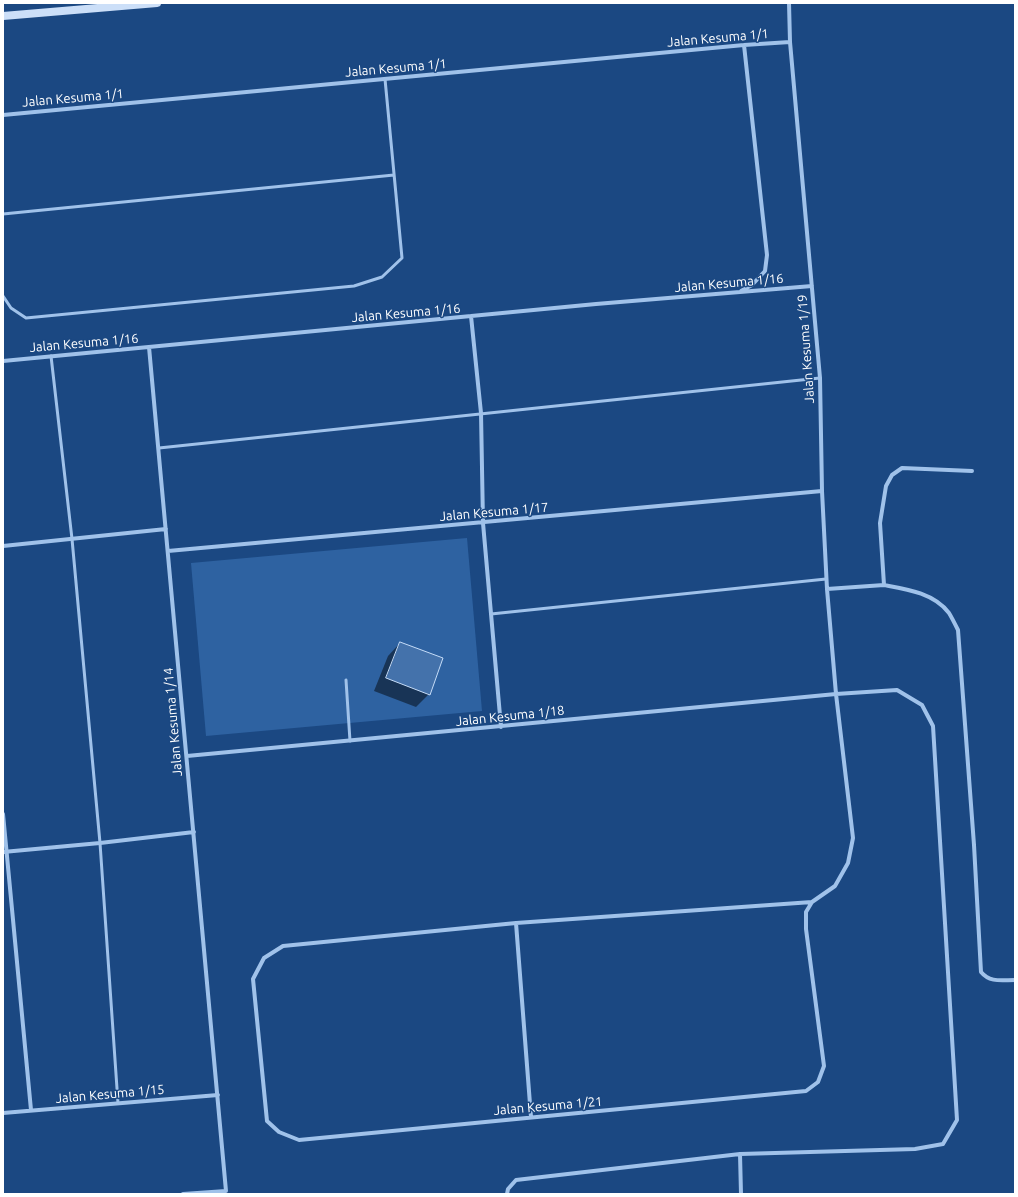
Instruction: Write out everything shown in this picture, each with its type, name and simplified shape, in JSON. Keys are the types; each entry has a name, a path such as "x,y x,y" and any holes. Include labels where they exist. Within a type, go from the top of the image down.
{"street":[{"path":"3,16 157,3"},
{"name":"Jalan Kesuma 1/19","path":"789,3 790,42 820,378 822,491 826,589 852,838 848,863 834,886 812,902"},
{"name":"Jalan Kesuma 1/1","path":"3,115 744,45 790,42"},
{"path":"737,293 752,285 765,271 767,255 744,45"},
{"name":"Jalan Kesuma 1/16","path":"3,361 471,316 812,286"},
{"path":"471,316 481,413 484,523 501,727"},
{"name":"Jalan Kesuma 1/14","path":"149,347 226,1191 183,1194"},
{"path":"884,585 880,523 886,486 892,475 902,468 972,471"},
{"name":"Jalan Kesuma 1/17","path":"168,551 822,491"},
{"path":"3,546 166,529"},
{"path":"826,589 884,585 909,590 936,600 949,613 958,630 974,845 981,972 985,978 992,980 1015,980"},
{"name":"Jalan Kesuma 1/18","path":"186,756 836,694 897,690 922,705 933,726 957,1120 943,1144 915,1149 740,1154 516,1180 508,1189 507,1194"},
{"path":"3,814 5,852 31,1110"},
{"path":"5,852 194,832"},
{"path":"531,1117 516,923 812,902"},
{"name":"Jalan Kesuma 1/21","path":"516,923 283,946 264,958 253,979 268,1121 279,1132 299,1140 806,1091 818,1082 824,1066 806,928 806,912 812,902"},
{"name":"Jalan Kesuma 1/15","path":"3,1112 218,1095"},
{"path":"740,1154 741,1194"}],"lane":[{"path":"3,296 11,308 26,318 354,286 382,277 402,258 385,79"},
{"path":"3,214 394,175"},
{"path":"51,356 72,538 100,843 118,1103"},
{"path":"159,448 820,378"},
{"path":"491,614 826,579"},
{"path":"346,680 350,741"}],"shaded area":[{"path":"467,538 482,711 206,736 191,563"}],"building":[{"path":"400,642 443,658 430,695 386,678"}]}
